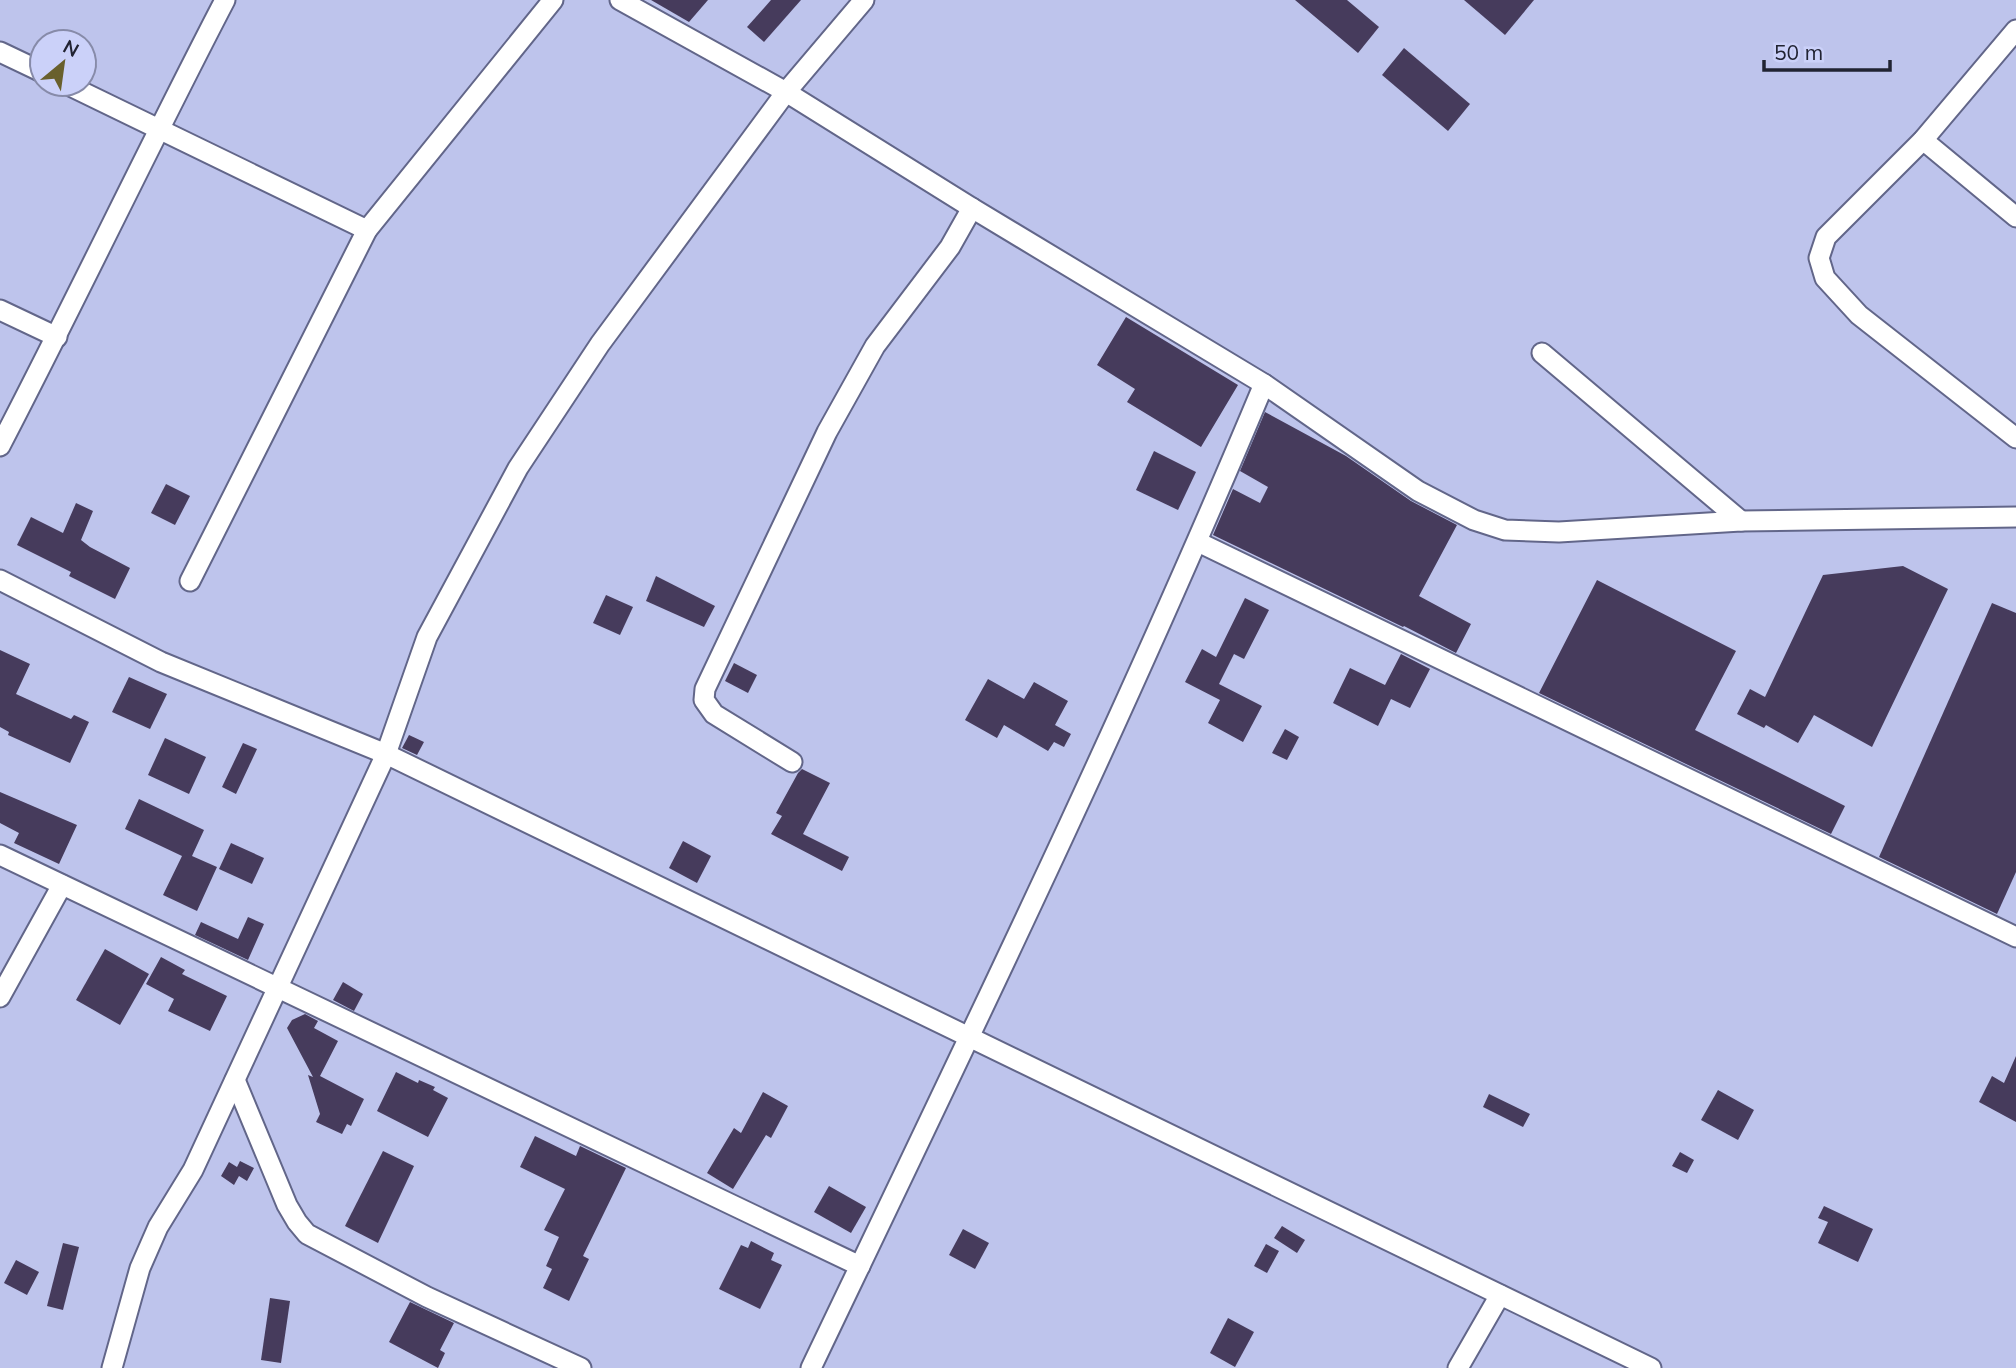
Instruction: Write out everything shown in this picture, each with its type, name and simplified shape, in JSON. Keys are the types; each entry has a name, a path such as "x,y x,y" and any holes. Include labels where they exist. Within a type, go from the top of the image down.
{"street":[{"path":"0,446 225,0"},
{"path":"190,581 367,230 553,0"},
{"path":"621,0 786,92 1264,384 1418,491 1474,520 1505,530 1559,532 1741,521 2016,517"},
{"path":"112,1368 140,1268 158,1227 193,1170 386,754 427,637 518,468 600,344 786,92 864,0"},
{"path":"2016,30 1923,140 1826,237 1819,258 1825,278 1859,315 2016,438"},
{"path":"0,52 28,65"},
{"path":"95,98 367,230"},
{"path":"1923,140 2016,218"},
{"path":"792,762 714,714 704,700 705,689 827,432 874,346 943,257 972,208"},
{"path":"0,310 57,337"},
{"path":"1542,353 1741,521"},
{"path":"811,1368 969,1038 1198,541 1264,384"},
{"path":"1198,541 2016,937"},
{"path":"0,580 161,662 386,754 1651,1368"},
{"path":"0,855 860,1266"},
{"path":"0,997 62,885"},
{"path":"235,1080 287,1205 296,1222 307,1234 427,1297 581,1368"},
{"path":"1458,1368 1500,1295"}],"building":[{"path":"651,0 708,0 689,22"},
{"path":"771,0 801,0 764,42 747,27"},
{"path":"1295,0 1347,0 1379,27 1358,53"},
{"path":"1464,0 1534,0 1505,35"},
{"path":"1404,48 1470,104 1448,131 1382,75"},
{"path":"1126,317 1238,385 1201,447 1127,402 1135,389 1097,365"},
{"path":"1265,412 1346,456 1411,501 1457,525 1419,596 1471,624 1456,653 1213,535 1233,489 1260,503 1268,487 1240,471"},
{"path":"1154,451 1196,472 1178,510 1136,490"},
{"path":"166,484 190,496 175,525 151,513"},
{"path":"76,503 93,511 81,540 130,568 115,599 69,576 71,572 17,545 31,517 63,533"},
{"path":"1903,566 1948,589 1872,747 1814,715 1798,743 1766,725 1764,728 1737,714 1750,689 1765,697 1823,575"},
{"path":"656,576 715,606 704,627 646,601"},
{"path":"1597,580 1736,651 1695,730 1845,806 1831,834 1539,693"},
{"path":"606,595 633,607 620,635 593,623"},
{"path":"1245,598 1269,610 1244,659 1234,654 1219,684 1262,706 1243,742 1208,723 1220,700 1185,682 1202,649 1216,657"},
{"path":"1992,603 2016,613 2016,872 1997,914 1879,857"},
{"path":"0,650 30,664 16,694 71,719 74,715 89,722 70,763 8,735 9,732 0,727"},
{"path":"1401,654 1430,669 1410,708 1391,699 1378,726 1333,703 1350,668 1385,685"},
{"path":"734,663 757,675 748,693 725,681"},
{"path":"129,677 167,694 150,729 112,712"},
{"path":"988,679 1024,699 1034,682 1068,701 1055,725 1071,734 1064,747 1054,742 1048,751 1004,725 997,738 965,720"},
{"path":"1285,729 1299,737 1287,760 1272,753"},
{"path":"409,735 424,742 417,755 402,748"},
{"path":"165,738 206,757 189,794 148,775"},
{"path":"243,743 257,749 236,794 222,787"},
{"path":"802,769 830,783 803,834 849,857 842,871 771,834 782,816 776,813"},
{"path":"0,792 77,825 59,864 14,843 19,833 0,823"},
{"path":"139,799 204,830 192,856 217,867 197,911 163,895 182,856 125,829"},
{"path":"683,841 711,856 697,883 669,868"},
{"path":"231,843 264,858 252,884 219,869"},
{"path":"248,917 264,924 248,960 195,935 201,922 238,939"},
{"path":"105,949 149,974 120,1025 76,1000"},
{"path":"161,957 185,970 182,974 227,996 210,1031 168,1011 174,999 146,984"},
{"path":"343,982 363,994 354,1011 333,1000"},
{"path":"305,1014 318,1021 314,1028 338,1041 320,1076 364,1099 351,1126 347,1124 342,1134 316,1122 320,1114 308,1075 313,1077 287,1028 292,1020"},
{"path":"2016,1056 2016,1122 1979,1102 1992,1076 2004,1083"},
{"path":"396,1072 418,1083 419,1080 435,1087 433,1090 448,1098 428,1137 377,1111"},
{"path":"1718,1090 1754,1110 1738,1140 1701,1120"},
{"path":"763,1092 788,1106 771,1138 766,1135 733,1189 707,1173 734,1128 741,1133"},
{"path":"1489,1094 1530,1114 1523,1127 1483,1107"},
{"path":"535,1136 576,1156 580,1146 626,1168 583,1256 589,1259 569,1301 543,1288 552,1269 546,1266 559,1237 544,1230 565,1189 520,1167"},
{"path":"383,1151 414,1166 378,1243 345,1226"},
{"path":"1680,1152 1694,1160 1687,1173 1672,1166"},
{"path":"240,1161 254,1168 247,1181 239,1176 234,1185 221,1176 229,1162 237,1167"},
{"path":"829,1186 866,1207 851,1233 814,1212"},
{"path":"1824,1206 1873,1229 1858,1262 1818,1243 1828,1222 1818,1218"},
{"path":"1282,1226 1305,1240 1297,1253 1274,1238"},
{"path":"963,1229 989,1243 975,1269 949,1255"},
{"path":"751,1241 774,1253 771,1260 782,1265 760,1309 719,1289 741,1245 748,1248"},
{"path":"63,1243 79,1247 63,1310 47,1306"},
{"path":"1266,1244 1279,1251 1267,1273 1254,1266"},
{"path":"16,1260 39,1272 27,1295 4,1283"},
{"path":"270,1298 290,1301 281,1363 261,1360"},
{"path":"410,1302 454,1323 440,1350 445,1353 438,1368 389,1342"},
{"path":"1228,1318 1254,1332 1235,1367 1210,1353"}]}
